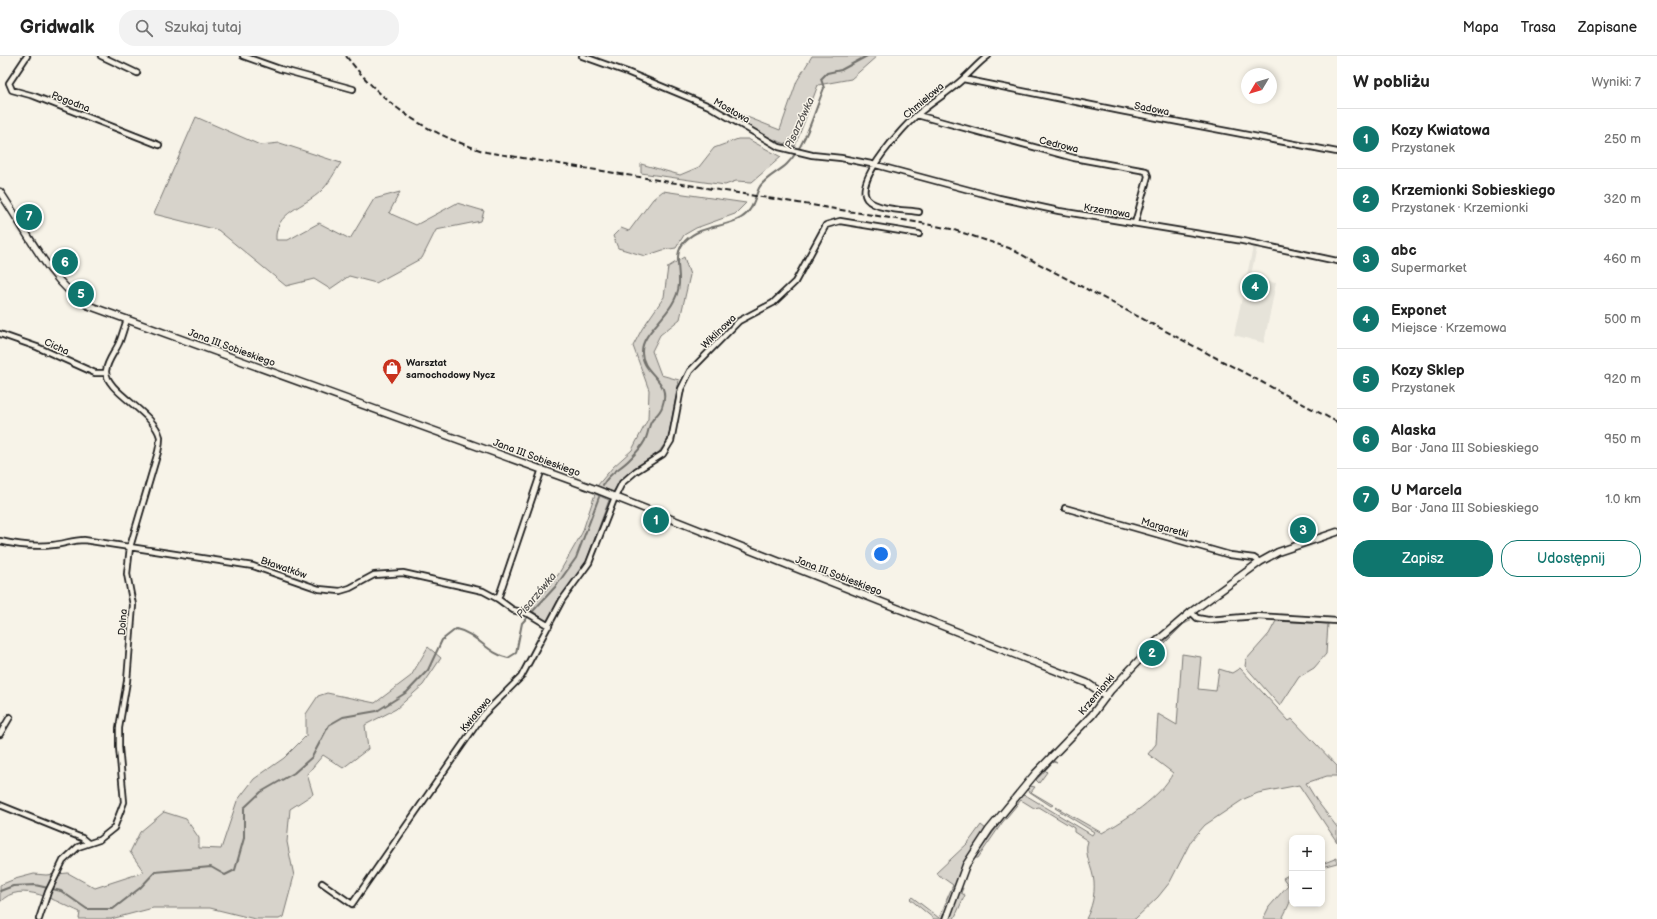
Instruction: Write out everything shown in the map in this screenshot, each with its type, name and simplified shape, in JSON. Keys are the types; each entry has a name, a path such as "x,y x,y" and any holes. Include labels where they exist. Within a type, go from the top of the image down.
{"street":[{"name":"Pogodna","path":"26,56 9,83 12,90 34,96 159,145"},
{"path":"101,56 137,73"},
{"path":"243,56 280,69 354,89"},
{"name":"Mostowa","path":"582,56 648,80 709,106 779,147 812,155 876,164"},
{"name":"Chmielowa","path":"876,164 899,132 917,115 963,79 976,64 988,56"},
{"name":"Sadowa","path":"963,79 1337,152"},
{"name":"Cedrowa","path":"917,115 1074,158 1146,171 1148,176 1135,224"},
{"path":"876,164 868,174 864,190 866,198 871,203 879,206 919,212"},
{"name":"Krzemowa","path":"876,164 999,198 1059,211 1243,241 1337,261"},
{"name":"Jana III Sobieskiego","path":"0,192 58,279 70,293 87,305 595,489 1087,683 1106,696"},
{"name":"Wiklinowa","path":"615,497 622,483 636,471 663,454 671,441 681,389 690,371 739,321 773,303 795,282 826,225 840,221 919,234"},
{"path":"106,373 107,365 119,344 127,320"},
{"name":"Cicha","path":"0,334 37,347 95,373 106,373"},
{"name":"Dolna","path":"39,919 51,884 63,861 78,846 99,840 114,828 124,802 119,747 120,728 127,681 132,605 127,574 130,547 158,452 160,437 153,422 115,388 106,373"},
{"path":"498,599 542,469"},
{"name":"Kwiatowa","path":"322,883 352,904 483,715 521,677 562,600 588,564 615,497"},
{"name":"Margaretki","path":"1065,508 1230,555 1254,558 1260,562"},
{"name":"Krzemionki","path":"946,919 963,872 981,841 1031,778 1092,715 1106,696 1156,642 1191,612 1260,562 1278,552 1337,532"},
{"name":"Bławatków","path":"0,541 38,546 54,545 72,540 84,540 253,566 319,589 330,591 350,588 374,575 403,573 483,591 498,599 513,610 529,614 549,626"},
{"path":"1191,612 1197,618 1208,620 1256,616 1337,621"},
{"path":"0,734 10,717"},
{"path":"0,805 82,838 88,843"}],"shaded area":[{"path":"812,56 877,56 851,79 818,85 795,146 777,141 728,113 742,115 780,130 797,81"},
{"path":"196,117 260,145 280,143 341,163 321,191 285,216 277,231 276,240 288,240 319,223 350,239 374,199 400,192 389,213 416,225 457,203 484,211 481,221 436,230 422,258 376,283 349,276 330,289 314,279 286,286 218,230 154,214"},
{"path":"738,139 748,139 781,157 752,182 736,181 725,185 641,173 641,164 680,175 699,167 714,148"},
{"path":"663,191 746,203 735,214 696,228 684,235 676,248 663,250 645,256 618,248 613,236 621,228 629,231 653,199"},
{"path":"1253,247 1257,248 1250,279 1276,283 1264,343 1234,335"},
{"path":"684,257 690,275 680,319 660,335 652,351 661,375 679,380 668,439 659,452 621,480 613,492 597,486 613,467 632,450 648,419 649,390 633,346 642,329 664,297 668,267"},
{"path":"595,494 609,500 586,562 547,622 530,609 558,575 582,533"},
{"path":"1190,618 1190,621 1184,624 1146,662 1145,660"},
{"path":"1276,621 1328,624 1326,654 1314,668 1299,677 1280,706 1245,666 1246,660 1269,634"},
{"path":"428,647 441,658 423,685 396,709 365,725 368,749 343,768 323,755 307,774 313,794 290,809 287,842 294,876 283,917 279,919 255,919 210,908 153,908 111,919 79,919 80,912 50,898 28,892 18,892 9,895 0,902 0,885 34,874 46,875 68,873 95,888 144,872 130,852 140,832 164,812 186,819 199,838 199,848 221,849 237,801 254,779 284,758 306,736 306,714 318,696 327,693 375,703 411,676"},
{"path":"1182,654 1201,657 1198,689 1216,691 1219,669 1232,673 1240,668 1289,721 1292,719 1337,766 1337,776 1327,776 1306,783 1317,801 1337,827 1337,842 1299,785 1258,793 1244,799 1205,825 1191,841 1170,882 1158,897 1135,919 1086,919 1093,901 1094,892 1093,877 1087,856 1088,841 1074,832 1074,828 1039,807 1034,808 1021,800 1002,823 978,858 974,858 1021,795 1027,796 1092,835 1094,832 1055,808 1056,807 1102,833 1131,815 1160,791 1173,773 1148,754 1156,744 1158,714 1177,725"},
{"path":"1045,770 1047,772 1039,783 1036,780"},
{"path":"1030,786 1035,787 1031,792 1053,805 1051,806 1027,790"},
{"path":"981,825 986,829 967,857 948,902 946,901 953,885 936,873 968,843"},
{"path":"1337,858 1337,863 1325,866 1325,863"},
{"path":"1289,875 1289,904 1282,919 1263,919 1269,907 1288,885 1283,878"},
{"path":"963,888 961,893 965,895 954,919 950,919 960,889"},
{"path":"912,897 939,918 946,902 948,903 944,919 934,919 910,899"}],"waterway":[{"name":"Pisarzówka","path":"603,485 605,481 629,460 641,447 651,422 662,407 664,398 663,390 660,383 646,366 642,351 648,336 672,304 677,294 679,284 678,256 681,246 691,236 698,232 727,224 741,218 748,212 762,184 787,164 799,148 809,128 824,88 821,79 827,73 841,70 867,56"},
{"name":"Pisarzówka","path":"0,891 13,886 35,885 61,891 87,909 113,909 140,888 155,872 211,867 225,875 235,870 244,838 244,808 261,792 294,773 312,757 329,725 343,717 377,711 407,692 428,670 442,640 456,629 470,635 501,656 508,658 516,653 522,623 556,586 576,558 599,497"}],"railway":[{"path":"346,56 376,90 408,116 444,136 486,152 921,223 951,229 1009,248 1337,422"}],"place":[{"name":"U Marcela","path":"29,217"},
{"name":"Alaska","path":"65,262"},
{"name":"Exponet","path":"1255,287"},
{"name":"Kozy Sklep","path":"81,294"},
{"name":"Warsztat samochodowy Nycz","path":"392,385"},
{"name":"Kozy Kwiatowa","path":"656,520"},
{"name":"abc","path":"1303,530"},
{"name":"Krzemionki Sobieskiego","path":"1152,653"}]}
